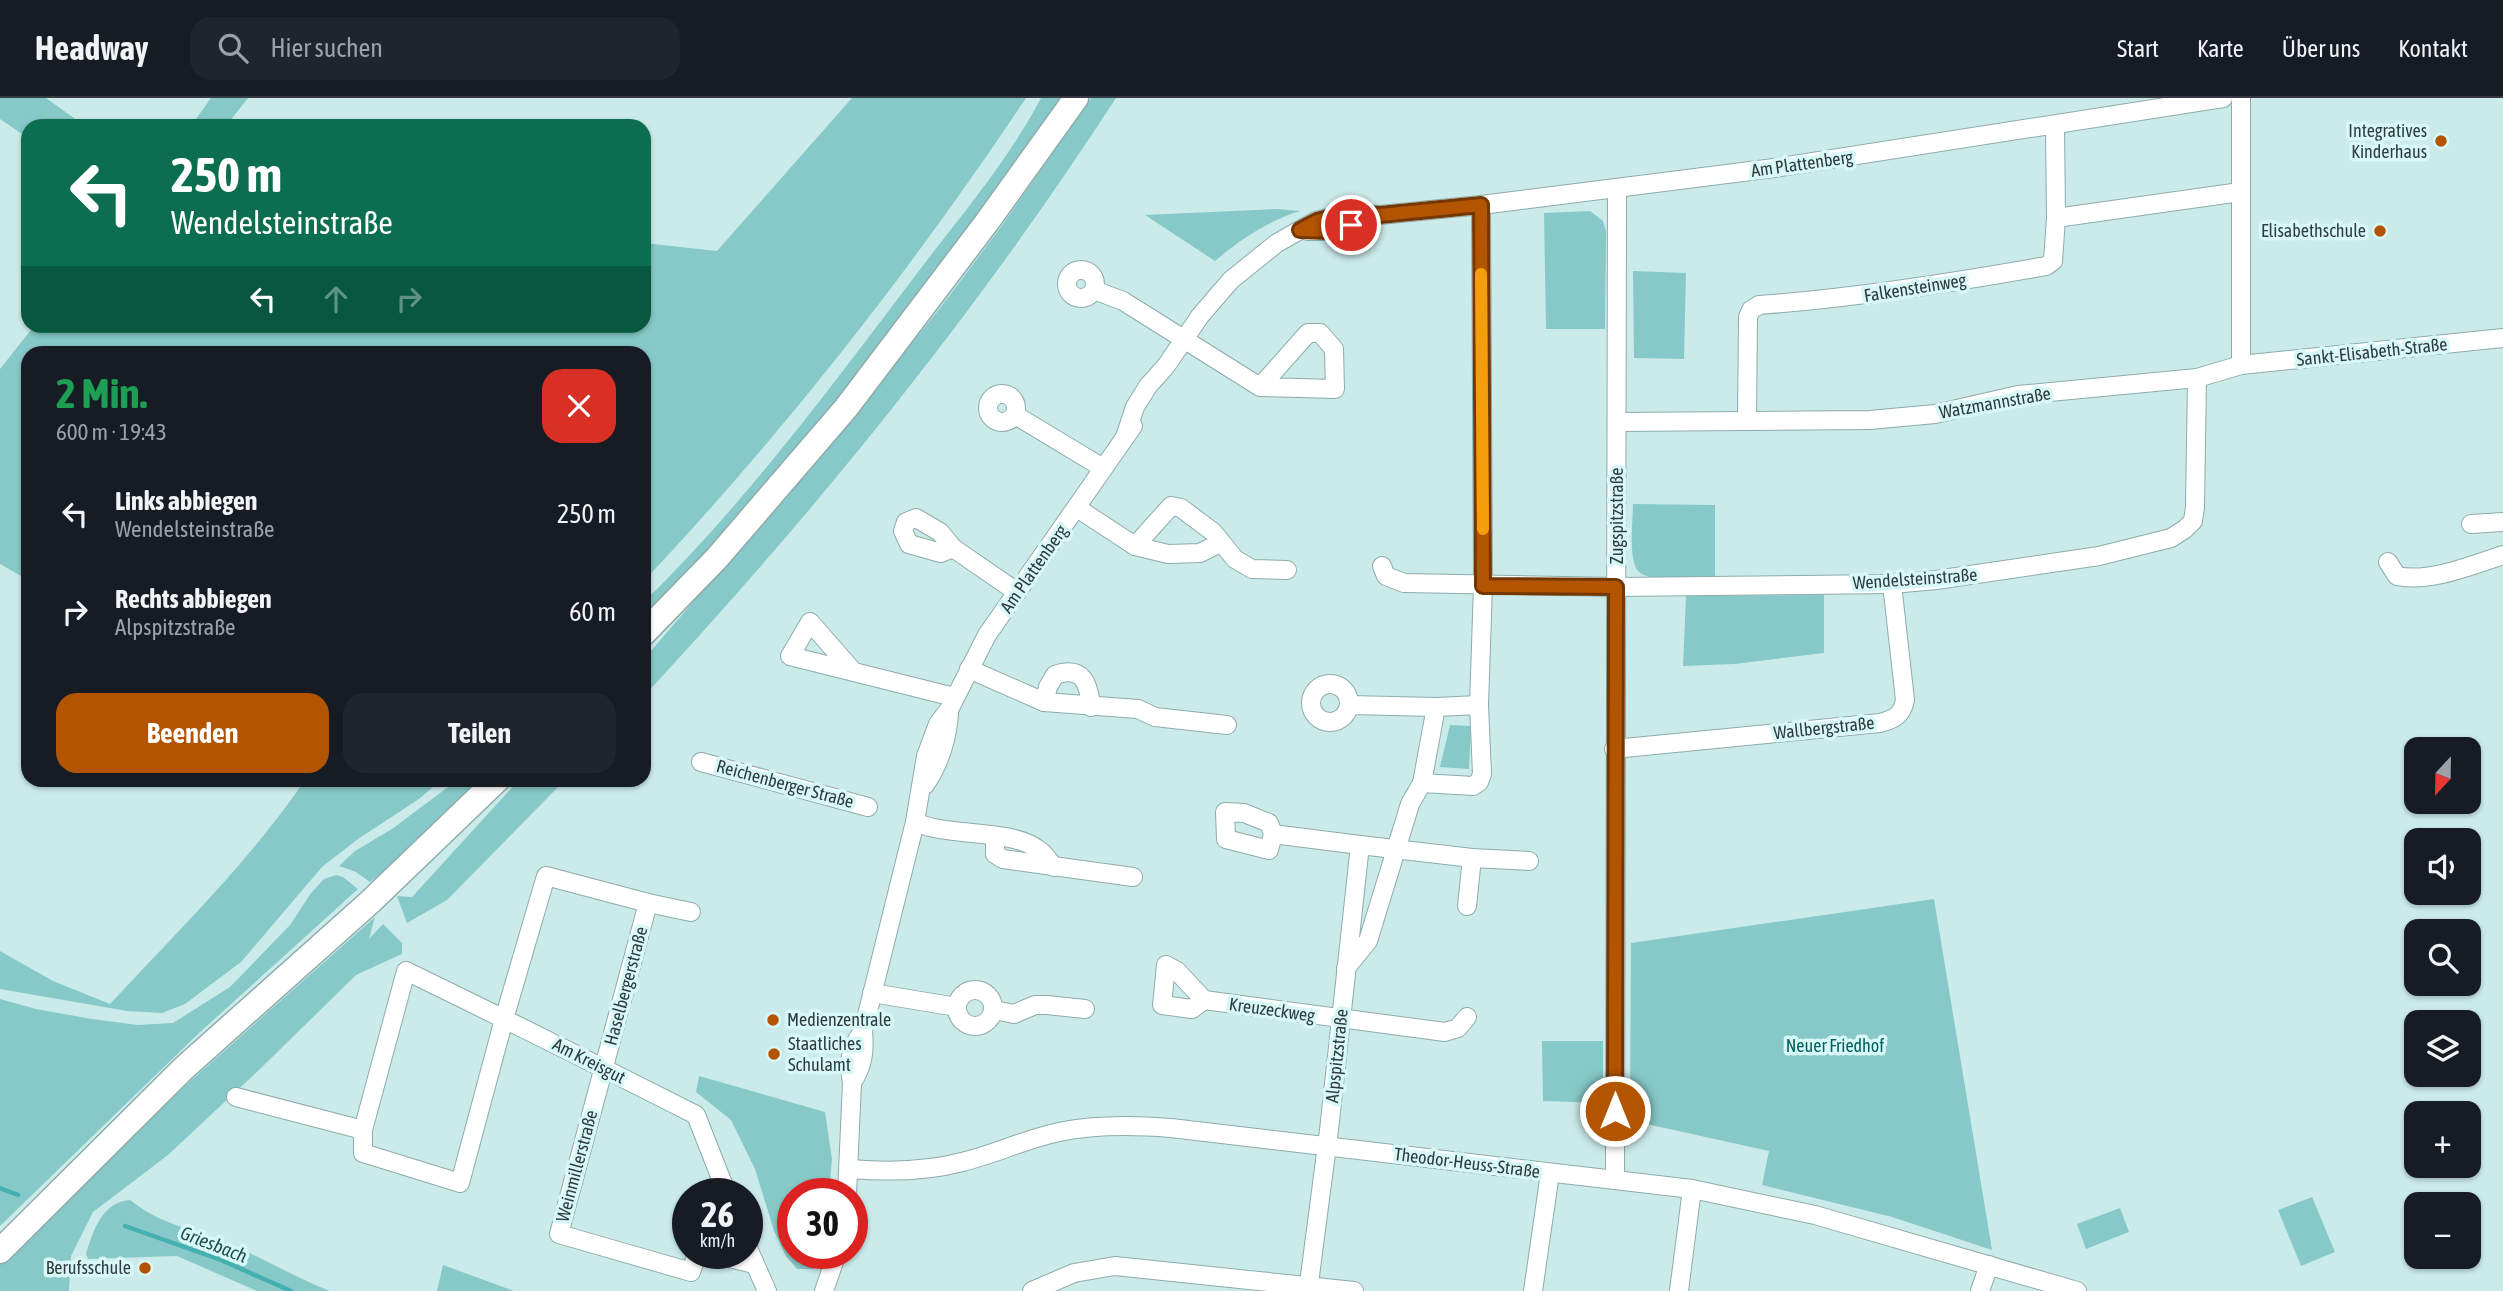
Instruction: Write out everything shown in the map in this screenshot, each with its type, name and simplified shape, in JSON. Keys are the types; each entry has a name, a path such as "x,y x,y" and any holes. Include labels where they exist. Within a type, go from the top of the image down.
{"highway":[{"path":"651,626 717,558 846,408 987,222 1076,98"},
{"path":"0,1251 184,1068 370,902 490,787"}],"street":[{"name":"Am Plattenberg","path":"849,1178 852,1083 862,1066 865,1050 863,1031 923,788 938,766 948,733 952,703 988,635 1126,433 1145,413 1158,393 1166,366 1200,316 1231,280 1277,243 1300,230 1328,231 1380,215 1774,168 2223,98"},
{"path":"2241,98 2241,365"},
{"name":"Falkensteinweg","path":"1747,420 1748,317 1751,310 1759,305 1857,296 2046,267 2053,261 2056,218 2055,125"},
{"name":"Zugspitzstraße","path":"1615,1180 1617,188"},
{"path":"2056,218 2240,192"},
{"path":"1422,783 1473,786 1479,782 1482,774 1479,705 1483,586 1481,205"},
{"path":"1094,290 1124,301 1260,387"},
{"name":"Sankt-Elisabeth-Straße","path":"2241,365 2503,338"},
{"name":"Watzmannstraße","path":"1617,422 1870,420 1935,414 2018,395 2197,378 2241,365"},
{"name":"Wendelsteinstraße","path":"1382,566 1386,576 1404,583 1616,587 1892,583 2099,556 2171,538 2193,520 2197,378"},
{"path":"1015,415 1103,468"},
{"path":"1135,546 1171,506 1181,508 1213,532 1235,559 1252,569 1287,570"},
{"path":"1077,508 1135,546 1168,554 1200,553 1220,542"},
{"path":"2471,524 2503,522"},
{"path":"953,548 1017,592"},
{"path":"2388,562 2397,576 2408,579 2458,570 2503,555"},
{"name":"Wallbergstraße","path":"1614,749 1880,723 1894,719 1903,711 1905,700 1892,583"},
{"path":"968,669 1044,702 1091,708 1138,709 1155,718 1227,725"},
{"path":"852,670 952,703"},
{"path":"1044,702 1055,675 1066,671 1080,675 1089,686 1091,708"},
{"path":"1349,705 1479,705"},
{"path":"1346,968 1368,941 1410,804 1422,783 1436,707"},
{"name":"Reichenberger Straße","path":"701,762 868,807"},
{"path":"915,822 930,829 1017,840 1039,849 1054,867 1133,877"},
{"path":"1273,834 1472,858 1529,861"},
{"name":"Alpspitzstraße","path":"1308,1288 1360,845"},
{"path":"1467,906 1472,858"},
{"name":"Haselbergerstraße","path":"504,1019 546,876 691,912"},
{"name":"Haselbergerstraße","path":"604,1069 648,903"},
{"name":"Am Kreisgut","path":"363,1130 406,971 696,1115 721,1178"},
{"path":"977,990 991,999 994,1010 989,1021 977,1027 965,1024 957,1007 961,996 977,990"},
{"path":"872,993 957,1007"},
{"name":"Kreuzeckweg","path":"1204,1000 1445,1032 1458,1028 1467,1017"},
{"path":"994,1010 1014,1014 1035,1006 1047,1005 1085,1009"},
{"path":"236,1097 363,1130 363,1153 460,1183 504,1019"},
{"name":"Weinmillerstraße","path":"604,1069 559,1234 672,1267"},
{"name":"Theodor-Heuss-Straße","path":"850,1169 903,1171 938,1167 964,1162 1059,1132 1117,1126 1171,1128 1692,1189 1815,1214 2077,1291"},
{"path":"1533,1291 1550,1173"},
{"path":"1679,1291 1692,1189"},
{"path":"1980,1291 1989,1265"},
{"path":"1032,1291 1074,1273 1115,1266 1354,1291"},
{"path":"756,1269 767,1291"},
{"path":"824,1291 832,1269"}],"green space":[{"path":"0,98 46,98 75,119 21,119 21,133 0,119"},
{"path":"211,98 248,98 232,119 196,119"},
{"path":"852,98 1026,98 938,225 845,347 747,466 651,573 651,346 21,346 21,576 0,564 0,369 28,333 651,333 651,244 717,251"},
{"path":"1041,98 1064,98 820,425 651,613 651,595 751,486 817,405 997,169"},
{"path":"1091,98 1116,98 1008,255 893,407 771,554 651,688 651,651 853,416 998,231"},
{"path":"1277,209 1300,211 1255,232 1215,261 1145,215"},
{"path":"1590,211 1603,221 1606,232 1605,329 1546,329 1544,213"},
{"path":"1633,271 1686,273 1684,359 1634,358"},
{"path":"1633,504 1715,505 1715,576 1653,578 1638,571 1632,549"},
{"path":"1824,595 1824,653 1734,664 1683,666 1686,596"},
{"path":"1450,725 1471,726 1469,769 1440,767"},
{"path":"300,787 433,787 322,867 241,962 185,1004 162,1013 127,1011 0,989 0,951 53,981 110,1004 236,868"},
{"path":"448,787 476,787 370,882 356,872 339,866 355,851 392,829"},
{"path":"513,787 558,787 447,900 407,923 397,896 412,897"},
{"path":"336,875 358,889 198,1034 0,1226 0,999 36,1009 92,1019 138,1025 173,1023 230,987 290,925 311,893 324,879"},
{"name":"Neuer Friedhof","path":"1934,899 1992,1250 1892,1217 1762,1185 1769,1151 1642,1123 1630,1115 1631,943"},
{"path":"375,917 369,939 383,924 402,943 402,954 356,975 168,1155 93,1212 71,1256 69,1291 0,1291 0,1261 108,1154"},
{"path":"1542,1041 1603,1041 1603,1103 1543,1101"},
{"path":"699,1076 825,1112 832,1159 830,1178 777,1178 777,1237 763,1195 763,1178 758,1178 731,1120 696,1092"},
{"path":"2312,1197 2335,1252 2301,1266 2278,1210"},
{"path":"130,1200 167,1222 218,1239 330,1291 257,1291 177,1256 88,1259 86,1254 100,1219 112,1206"},
{"path":"2120,1208 2129,1232 2086,1249 2077,1224"},
{"path":"443,1265 514,1291 437,1291"}],"waterway":[{"name":"Griesbach","path":"0,1188 18,1195"},
{"name":"Griesbach","path":"125,1226 221,1260 291,1291"}],"slow traffic":[{"path":"1481,274 1483,529"}],"place":[{"name":"Integratives Kinderhaus","path":"2441,141"},
{"name":"Elisabethschule","path":"2380,231"},
{"name":"Medienzentrale","path":"773,1020"},
{"name":"Staatliches Schulamt","path":"774,1054"},
{"name":"Berufsschule","path":"145,1268"}],"route":[{"path":"1351,225 1328,231 1300,230 1317,221 1348,213 1380,215 1481,205 1483,586 1616,587 1615,1111"}]}
